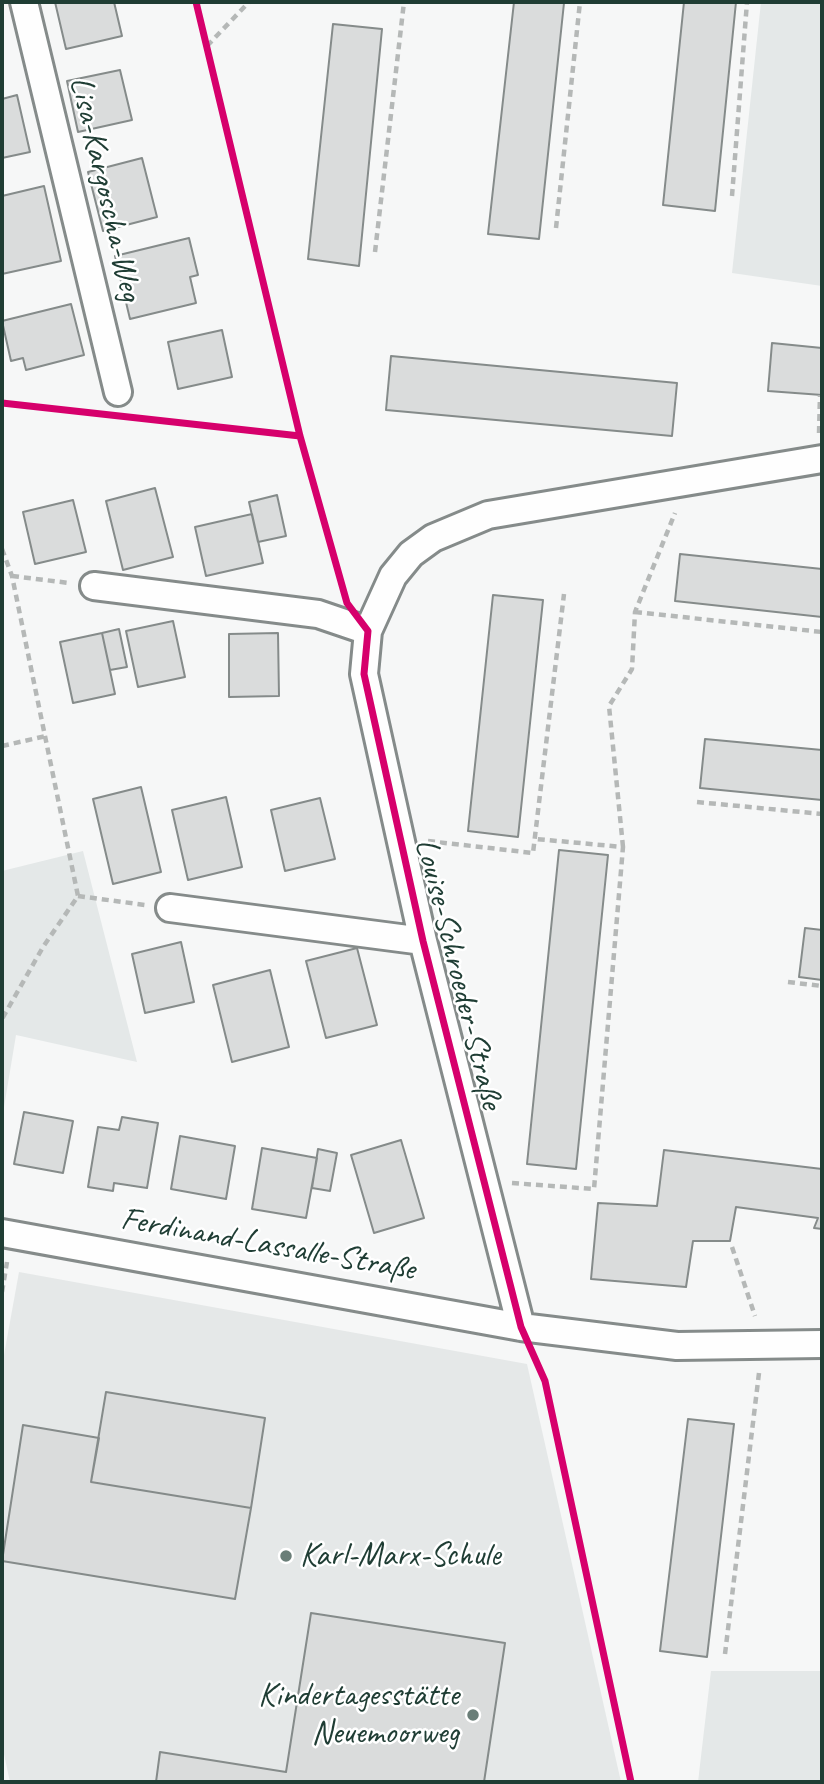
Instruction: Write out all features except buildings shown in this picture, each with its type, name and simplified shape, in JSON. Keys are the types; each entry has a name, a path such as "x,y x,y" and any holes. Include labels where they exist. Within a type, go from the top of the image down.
{"street":[{"name":"Lisa-Kargoscha-Weg","path":"24,2 118,392"},
{"name":"Louise-Schroeder-Straße","path":"521,1327 423,941 364,674 368,631 393,576 411,554 433,538 488,514 820,460"},
{"path":"94,586 318,614 368,631"},
{"path":"170,908 423,941"},
{"name":"Ferdinand-Lassalle-Straße","path":"2,1233 521,1327"},
{"path":"521,1327 677,1346 822,1344"}],"path":[{"path":"207,46 249,2"},
{"path":"375,252 404,2"},
{"path":"555,228 580,2"},
{"path":"732,195 747,2"},
{"path":"820,395 820,460"},
{"path":"484,1181 594,1189 622,847 609,706 632,668 635,612 688,482"},
{"path":"2,550 12,576 78,896 43,947 2,1018"},
{"path":"12,576 94,586"},
{"path":"400,837 533,853 564,594"},
{"path":"635,612 822,632"},
{"path":"2,746 46,736"},
{"path":"697,802 822,814"},
{"path":"536,839 622,847"},
{"path":"78,896 170,908"},
{"path":"788,982 822,986"},
{"path":"725,1654 763,1346 732,1247"}],"shaded area":[{"path":"761,2 822,2 822,286 732,273"},
{"path":"83,851 137,1062 16,1035 2,1119 2,871"},
{"name":"Karl-Marx-Schule","path":"19,1272 527,1364 621,1782 10,1782 2,1745 2,1366"},
{"path":"711,1671 822,1671 822,1782 698,1782"}],"cycle path":[{"path":"196,2 300,436 347,603 368,631 364,674 423,941 521,1327 545,1381 631,1782"},
{"path":"2,403 300,436"}],"place":[{"name":"Karl-Marx-Schule","path":"286,1556"},
{"name":"Kindertagesstätte Neuemoorweg","path":"473,1715"}]}
